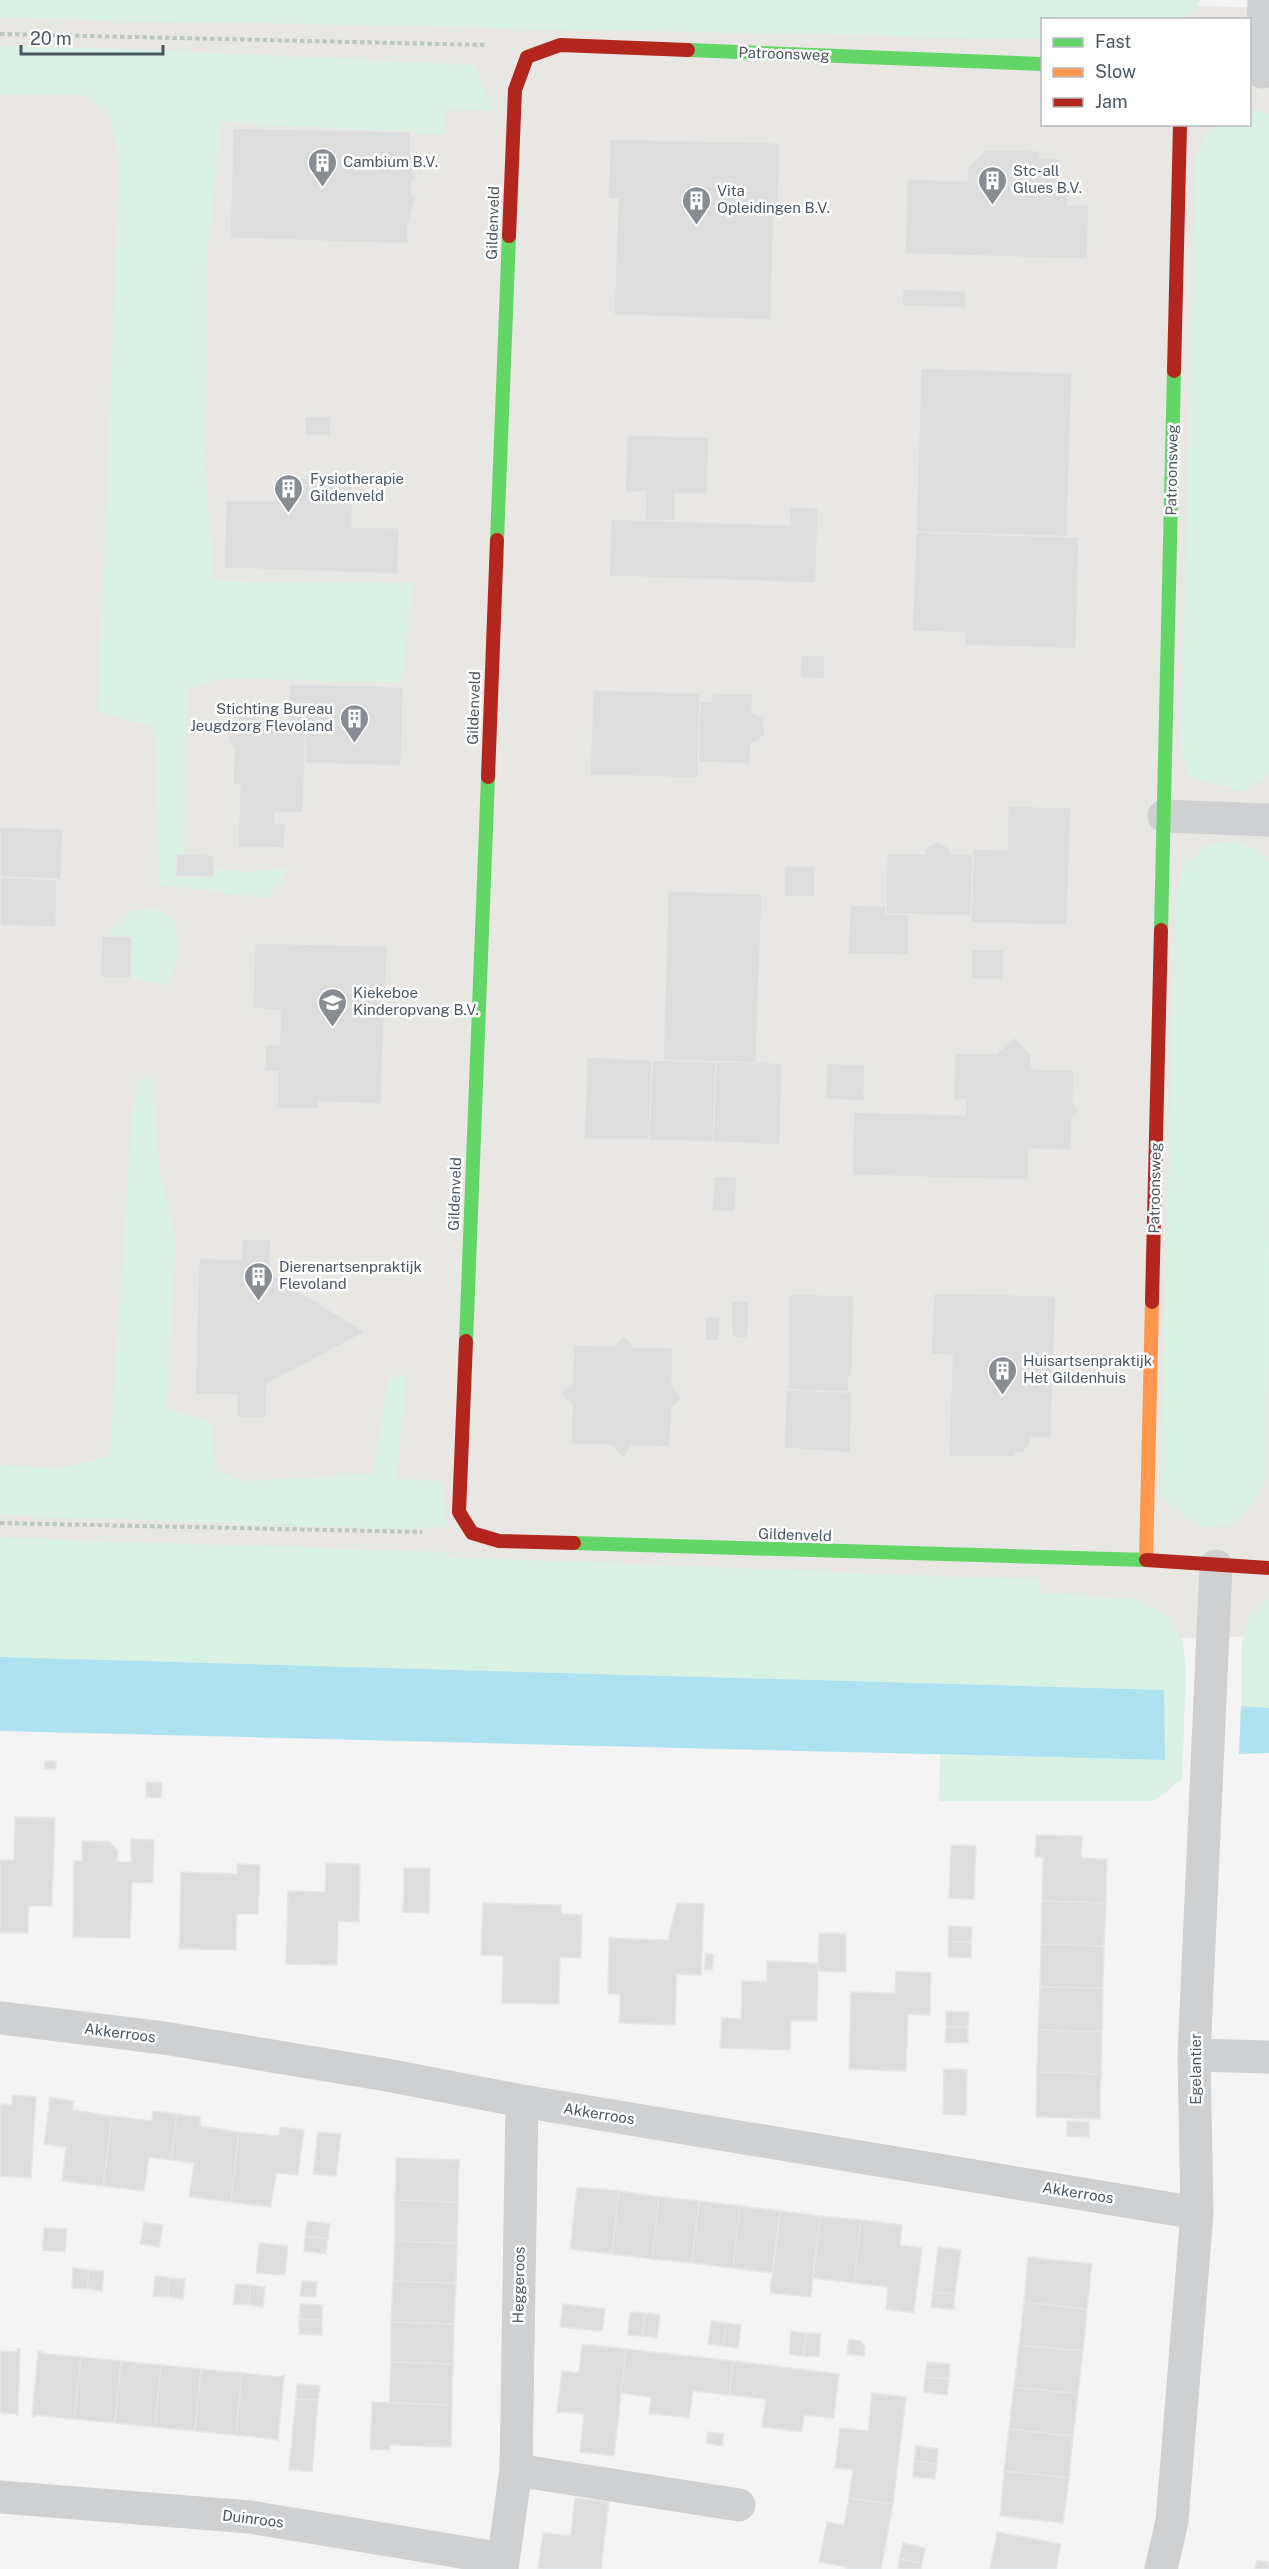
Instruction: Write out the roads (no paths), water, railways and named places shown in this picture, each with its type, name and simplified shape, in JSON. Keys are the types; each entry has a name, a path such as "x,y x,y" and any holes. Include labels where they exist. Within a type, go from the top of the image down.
{"street":[{"path":"1260,72 1264,0"},
{"name":"Patroonsweg","path":"528,57 560,45 1041,64"},
{"name":"Gildenveld","path":"528,57 515,90 514,102 459,1512 472,1533 499,1541 1146,1560 1269,1568"},
{"name":"Patroonsweg","path":"1146,1560 1180,126"},
{"path":"1164,816 1269,820"},
{"name":"Egelantier","path":"1161,2569 1172,2521 1197,2213 1194,2055 1216,1566"},
{"name":"Akkerroos","path":"0,2018 164,2038 387,2075 522,2101 1197,2213"},
{"path":"1194,2055 1269,2057"},
{"name":"Heggeroos","path":"503,2564 516,2470 522,2101"},
{"path":"516,2470 739,2505"},
{"name":"Duinroos","path":"0,2497 250,2517 503,2564"}],"water":[{"path":"0,1657 1164,1690 1165,1760 0,1731"},
{"path":"1241,1706 1269,1708 1269,1753 1239,1754"}],"place":[{"name":"Cambium B.V.","path":"322,188"},
{"name":"Stc-all Glues B.V.","path":"992,206"},
{"name":"Vita Opleidingen B.V.","path":"696,226"},
{"name":"Fysiotherapie Gildenveld","path":"289,514"},
{"name":"Stichting Bureau Jeugdzorg Flevoland","path":"354,744"},
{"name":"Kiekeboe Kinderopvang B.V.","path":"332,1028"},
{"name":"Dierenartsenpraktijk Flevoland","path":"258,1302"},
{"name":"Huisartsenpraktijk Het Gildenhuis","path":"1002,1396"}]}
